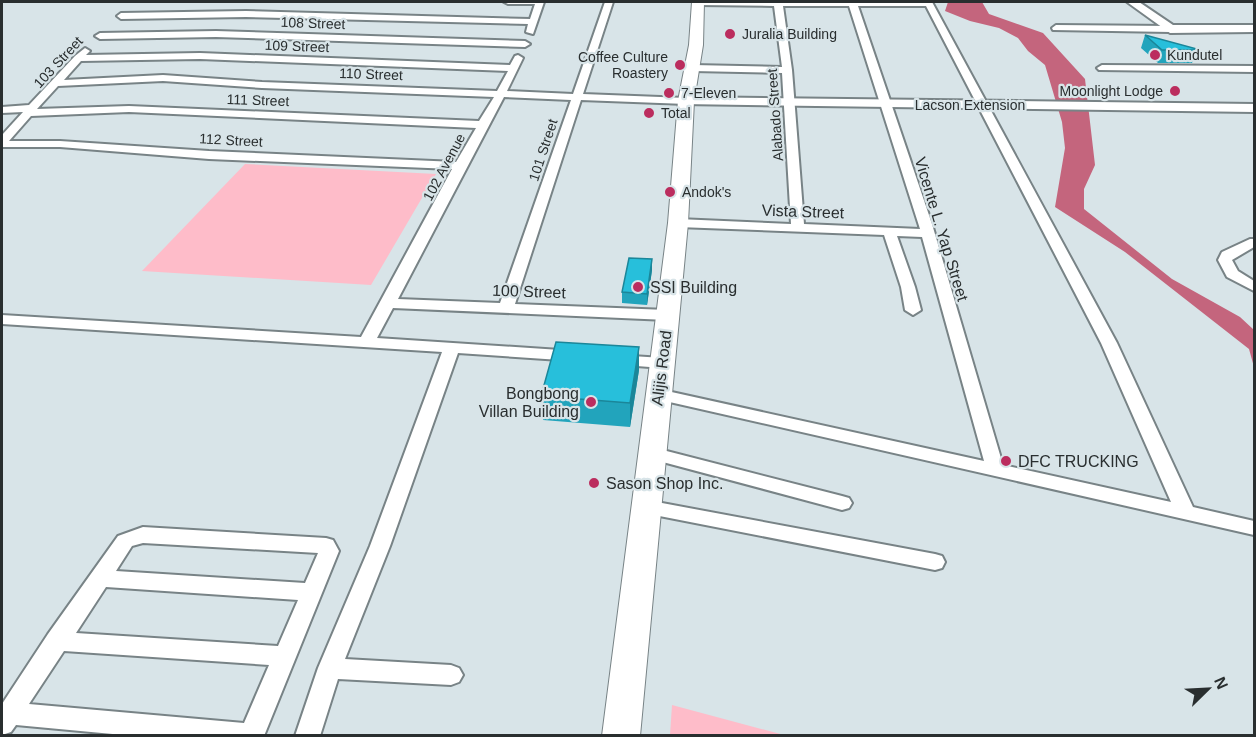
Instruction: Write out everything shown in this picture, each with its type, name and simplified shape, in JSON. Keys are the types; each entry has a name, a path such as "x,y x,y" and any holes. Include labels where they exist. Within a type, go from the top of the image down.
{"main road":[{"name":"Alijis Road","path":"621,735 678,223 686,101 693,68 698,2"},
{"path":"1132,2 1170,29 1254,29"},
{"name":"Lacson Extension","path":"686,101 1254,108"}],"street":[{"name":"103 Street","path":"2,143 78,58 135,2"},
{"path":"508,2 540,2"},
{"name":"102 Avenue","path":"366,343 460,166 502,94 525,44 540,2"},
{"name":"101 Street","path":"506,308 609,2"},
{"path":"698,2 929,3 982,105 1014,159 1109,343 1186,514"},
{"name":"Alabado Street","path":"778,2 787,70 798,227"},
{"name":"Vicente L. Yap Street","path":"852,3 926,233 995,468"},
{"path":"300,44 338,9"},
{"path":"121,16 214,14 534,22"},
{"path":"1056,28 1170,29"},
{"name":"108 Street","path":"100,36 191,34 308,36 525,44"},
{"path":"285,59 292,51"},
{"name":"109 Street","path":"78,58 158,56 514,68"},
{"path":"693,68 787,70"},
{"path":"1102,68 1254,69"},
{"name":"110 Street","path":"55,83 163,78 686,101"},
{"name":"111 Street","path":"2,110 129,109 484,125"},
{"name":"112 Street","path":"2,143 60,144 209,155 460,166"},
{"name":"Vista Street","path":"678,223 926,233"},
{"path":"890,231 913,310"},
{"path":"1254,243 1227,255 1225,260 1232,273 1254,287"},
{"name":"100 Street","path":"388,303 667,315"},
{"path":"2,319 452,347 663,363"},
{"path":"307,735 330,668 380,546 452,347"},
{"path":"658,394 1254,528"},
{"path":"651,453 842,502"},
{"path":"646,507 935,562"},
{"path":"143,535 326,546 329,551 312,592 251,735 6,718 125,541 132,537 143,535"},
{"path":"100,578 312,592"},
{"path":"56,641 284,656"},
{"path":"330,668 452,675"}],"shaded area":[{"path":"948,2 982,2 989,14 1043,33 1085,79 1095,165 1084,189 1084,209 1172,279 1240,317 1254,330 1254,367 1249,349 1125,252 1055,207 1065,148 1062,122 1045,65 1028,51 1018,38 999,28 970,21 945,11"},
{"path":"245,164 436,174 371,285 142,271"},
{"path":"672,705 784,735 670,735"}],"building":[{"path":"1145,35 1197,49 1197,50 1162,50"},
{"name":"SSI Building","path":"629,258 652,259 647,294 622,292"},
{"path":"556,342 639,347 630,403 541,396"}],"place":[{"name":"Juralia Building","path":"730,34"},
{"name":"Kundutel","path":"1155,55"},
{"name":"Coffee Culture Roastery","path":"680,65"},
{"name":"Moonlight Lodge","path":"1175,91"},
{"name":"7-Eleven","path":"669,93"},
{"name":"Total","path":"649,113"},
{"name":"Andok's","path":"670,192"},
{"name":"SSI Building","path":"638,287"},
{"name":"Bongbong Villan Building","path":"591,402"},
{"name":"DFC TRUCKING","path":"1006,461"},
{"name":"Sason Shop Inc.","path":"594,483"}]}
